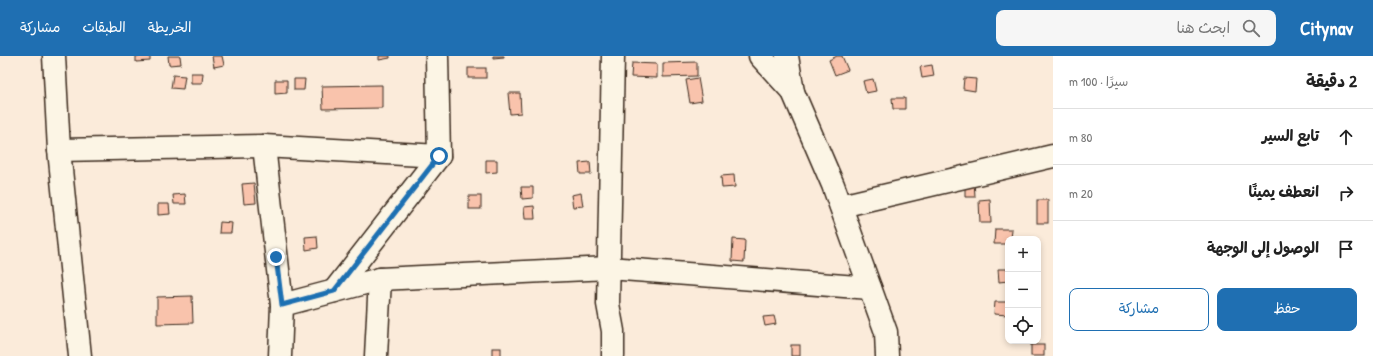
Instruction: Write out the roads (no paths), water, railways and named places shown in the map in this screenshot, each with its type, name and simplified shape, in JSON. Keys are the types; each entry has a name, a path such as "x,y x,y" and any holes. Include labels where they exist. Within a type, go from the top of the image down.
{"street":[{"path":"54,56 59,150 80,356"},
{"path":"334,291 439,156 437,56"},
{"path":"613,56 608,304 613,331 613,356"},
{"path":"760,56 793,92"},
{"path":"787,56 793,92 841,206 886,332 887,356"},
{"path":"59,150 264,146 439,156"},
{"path":"264,146 282,305 280,356"},
{"path":"841,206 1053,156"},
{"path":"282,305 380,279 609,268 870,288"},
{"path":"376,356 380,279"}]}
